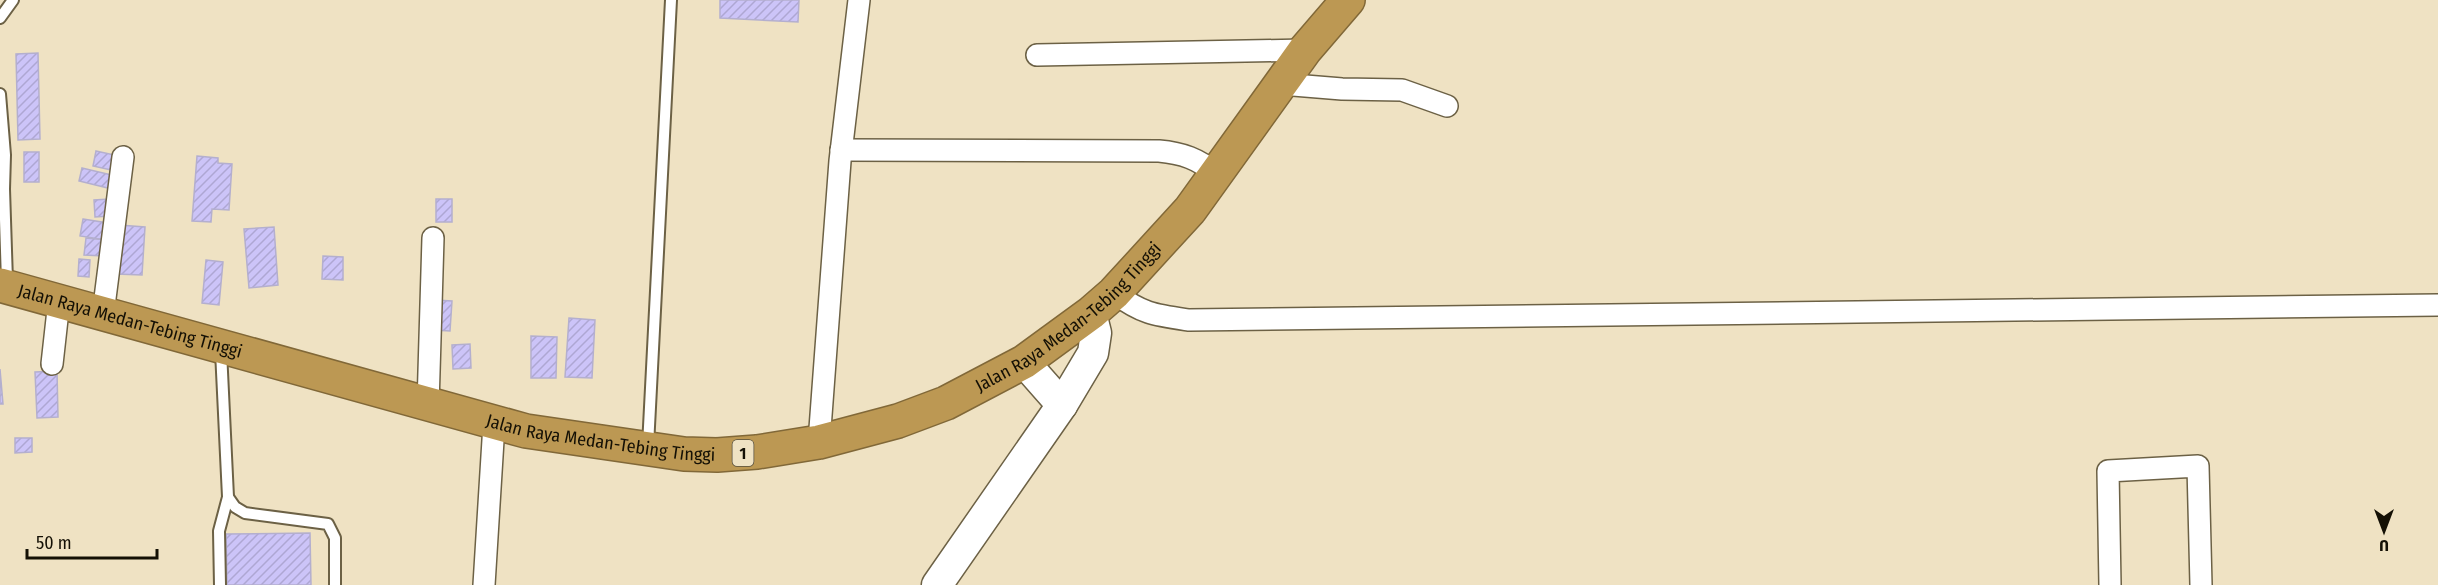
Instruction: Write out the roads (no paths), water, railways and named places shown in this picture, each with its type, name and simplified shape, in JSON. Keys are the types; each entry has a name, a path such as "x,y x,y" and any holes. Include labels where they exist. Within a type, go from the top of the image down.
{"highway":[{"name":"Jalan Raya Medan-Tebing Tinggi","path":"3,286 494,424 566,439 684,454 717,455 757,452 819,441 898,421 946,403 1024,362 1103,303 1190,210 1240,138 1339,5"}],"street":[{"path":"819,441 841,150 859,0"},
{"path":"1037,55 1305,50"},
{"path":"1281,84 1342,89 1402,90 1448,106"},
{"path":"841,150 1159,151 1178,153 1193,158 1216,174"},
{"path":"103,314 123,157"},
{"path":"428,405 433,238"},
{"path":"52,364 59,301"},
{"path":"937,585 1062,405 1093,354 1103,303 1189,320 2438,305"},
{"path":"1024,362 1062,405"},
{"path":"484,585 494,424"},
{"path":"2110,585 2108,471 2198,466 2201,585"}],"lane":[{"path":"0,18 13,0"},
{"path":"648,449 671,0"},
{"path":"0,94 5,162 2,188 3,286"},
{"path":"220,585 219,531 228,497 221,347"},
{"path":"228,497 235,507 245,513 328,524 335,538 335,585"}]}
